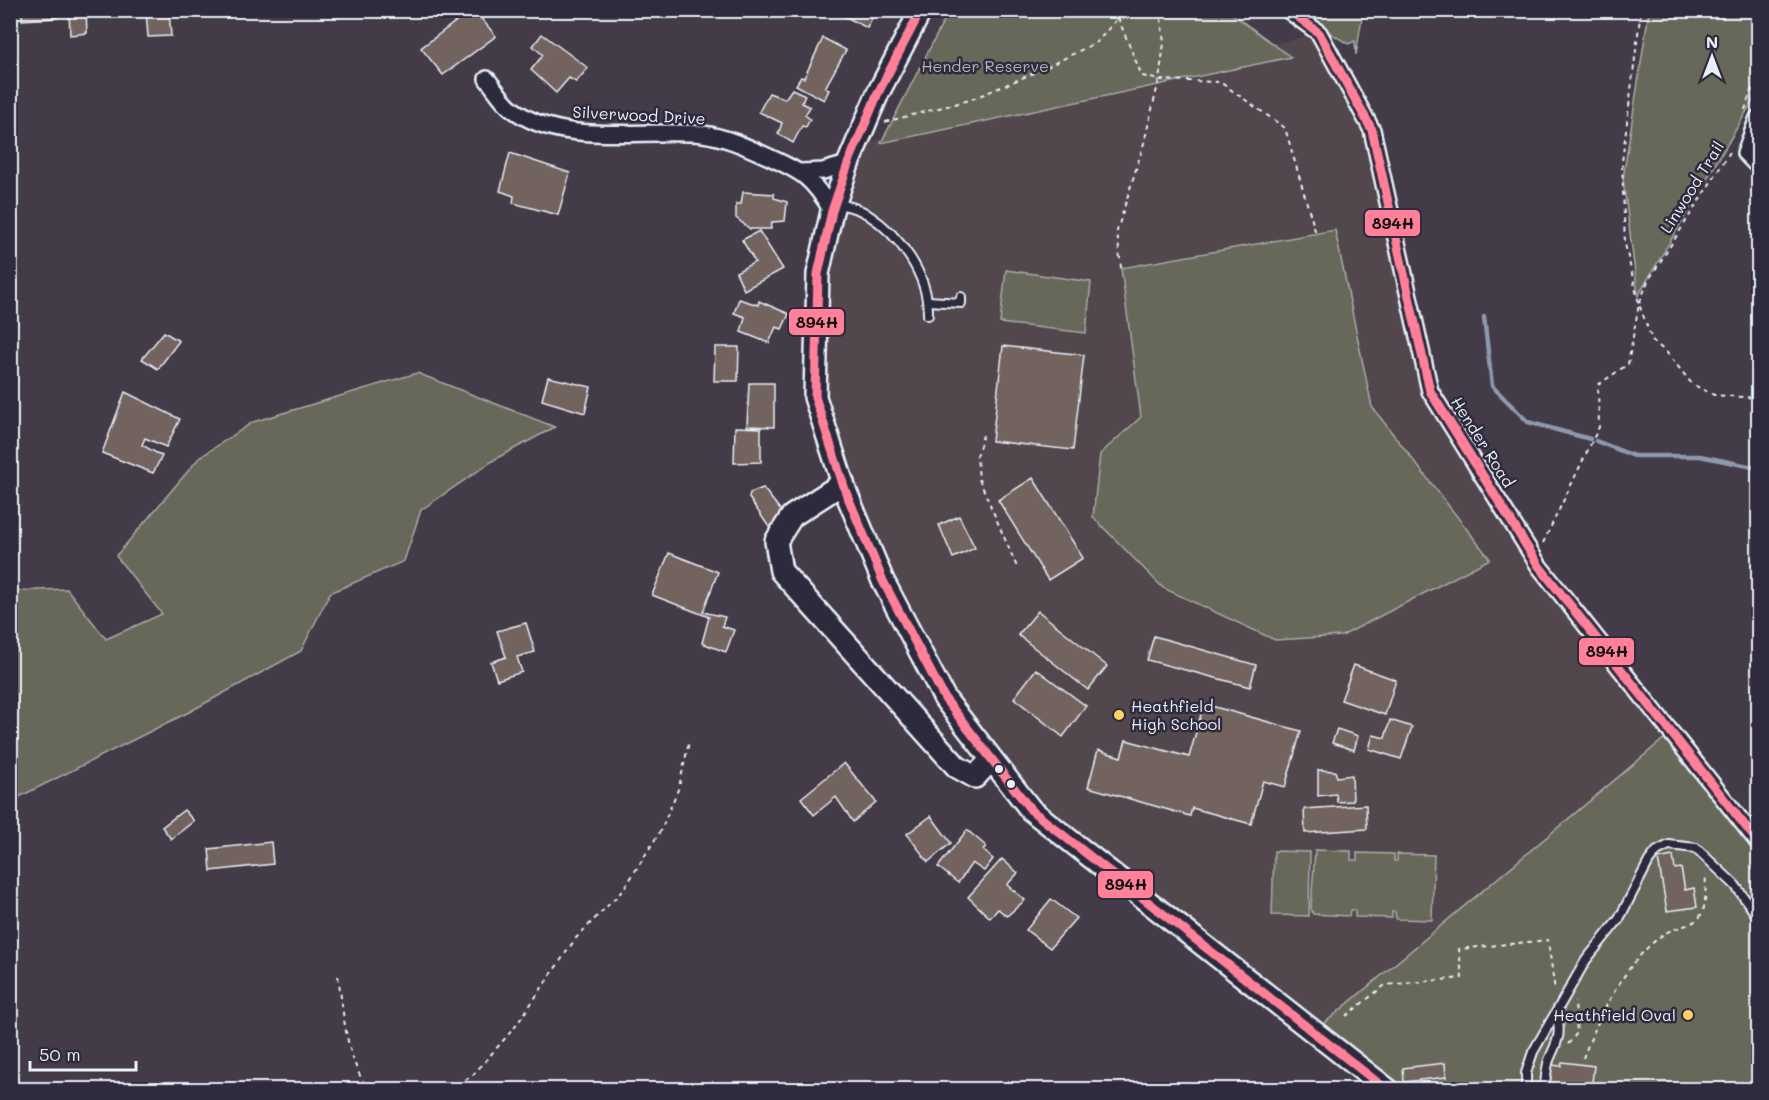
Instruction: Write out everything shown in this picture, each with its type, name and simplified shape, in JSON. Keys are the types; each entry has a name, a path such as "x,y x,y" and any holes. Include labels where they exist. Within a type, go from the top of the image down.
{"street":[{"path":"921,10 863,127 848,164 833,206 818,274 815,398 843,483 883,581 945,699 1031,810 1388,1089"},
{"name":"Hender Road","path":"1288,10 1319,33 1372,130 1430,391 1539,566 1758,842"},
{"name":"Silverwood Drive","path":"487,79 510,107 538,122 580,132 703,134 737,142 801,172 818,187 833,206"},
{"path":"1751,116 1739,149 1758,166"},
{"path":"801,172 823,171 848,164"},
{"path":"843,483 792,516 776,541 781,571 957,767 975,777 991,759"}],"lane":[{"path":"833,206 867,213 903,247 926,289 928,315"},
{"path":"928,301 961,303 961,297"},
{"path":"1526,1089 1526,1073 1531,1058 1586,960 1619,919 1649,861 1657,851 1669,845 1683,844 1696,848 1708,856 1735,885 1758,918"},
{"path":"1544,1089 1549,1060 1556,1051 1560,1030 1557,1013"}],"path":[{"path":"863,127 970,100 1041,70 1097,42 1118,18 1120,10"},
{"path":"1121,268 1117,231 1144,143 1159,80 1164,43 1160,10"},
{"path":"1641,10 1622,162 1625,244 1639,304 1652,340 1667,353 1692,384 1714,395 1758,398"},
{"path":"1118,18 1142,76 1159,80 1220,82 1285,128 1316,234"},
{"path":"1751,116 1750,93 1758,80"},
{"name":"Linwood Trail","path":"1639,304 1648,281 1739,149"},
{"path":"1539,566 1543,543 1599,427 1598,385 1628,364 1639,304"},
{"path":"983,435 977,456 979,479 1017,567"},
{"path":"450,1089 472,1075 515,1027 576,938 624,889 661,830 679,787 689,742"},
{"path":"1583,1058 1599,1017 1638,960 1664,934 1700,918 1703,911 1708,856"},
{"path":"1346,1016 1385,984 1462,978 1459,950 1548,940 1557,1013"},
{"path":"338,975 348,1040 357,1074 369,1089"},
{"path":"1556,1051 1562,1050 1577,1033 1576,1009 1571,987"}],"shaded area":[{"path":"1319,33 1372,130 1430,391 1539,566 1672,732 1315,1031 1068,841 945,699 815,397 818,274 855,145"}],"green space":[{"name":"Hender Reserve","path":"949,11 1228,11 1291,57 881,143"},
{"path":"1295,11 1363,11 1356,55 1355,41 1348,44"},
{"path":"1649,11 1758,11 1758,92 1638,296 1623,179"},
{"path":"1335,230 1372,407 1490,559 1342,636 1275,640 1163,588 1093,517 1100,454 1141,417 1121,268"},
{"path":"1006,270 1091,282 1086,333 1000,323"},
{"path":"417,373 555,427 497,458 421,510 404,561 330,593 301,651 189,712 11,801 11,591 67,589 106,639 162,614 116,556 199,458 253,422"},
{"path":"1672,732 1758,842 1758,1089 1388,1089 1315,1031"},
{"path":"1315,850 1351,851 1351,860 1357,860 1357,853 1394,854 1394,861 1397,861 1397,854 1434,855 1432,920 1396,919 1395,912 1392,912 1392,918 1355,917 1355,910 1350,910 1349,916 1313,914 1311,908"},
{"path":"1274,851 1310,852 1309,916 1272,915"}],"building":[{"path":"22,10 56,10 57,18 22,20"},
{"path":"69,10 86,10 87,33 70,35"},
{"path":"146,10 169,10 171,36 148,37"},
{"path":"190,10 224,10 224,13 190,15"},
{"path":"474,10 496,36 443,75 421,48"},
{"path":"833,10 876,10 867,28"},
{"path":"1522,10 1539,10 1540,14 1522,16"},
{"path":"542,34 588,68 576,82 569,78 556,93 531,70 543,55 533,46"},
{"path":"823,38 846,50 825,88 829,90 824,100 796,85 801,77 804,78"},
{"path":"792,89 805,95 802,103 810,107 805,115 810,119 806,127 802,126 793,143 778,134 782,123 759,112 769,93 785,99"},
{"path":"510,153 570,173 558,215 513,203 514,196 500,191"},
{"path":"743,192 774,194 774,198 787,202 785,221 772,222 771,229 750,229 736,218 736,204 741,204"},
{"path":"759,231 783,269 744,290 736,272 755,262 742,240"},
{"path":"739,299 758,305 759,301 789,314 782,329 776,327 769,343 741,332 745,317 734,313"},
{"path":"164,332 179,341 158,369 142,359"},
{"path":"1003,346 1084,355 1073,450 992,441"},
{"path":"715,347 739,347 738,381 714,381"},
{"path":"548,377 591,387 585,413 542,400"},
{"path":"749,383 774,383 774,427 747,426"},
{"path":"125,392 180,419 166,447 145,438 142,445 162,456 153,473 102,453"},
{"path":"735,427 761,428 761,462 734,463"},
{"path":"1033,478 1083,558 1048,580 998,500"},
{"path":"763,488 786,517 769,527 749,498 750,493"},
{"path":"959,516 975,548 953,558 939,525"},
{"path":"669,553 718,572 703,612 725,617 722,626 734,630 726,652 702,643 709,617 652,595"},
{"path":"1038,611 1107,666 1088,690 1018,635"},
{"path":"526,623 535,652 517,657 522,672 497,680 491,662 506,657 497,631"},
{"path":"1154,636 1256,665 1250,687 1147,660"},
{"path":"1354,665 1396,680 1385,715 1341,700"},
{"path":"1036,669 1086,706 1063,737 1014,698"},
{"path":"1204,704 1301,731 1285,787 1263,781 1251,824 1192,808 1190,816 1088,787 1098,750 1121,757 1126,740 1189,757"},
{"path":"1390,720 1412,727 1401,759 1369,749 1373,735 1385,738"},
{"path":"1337,729 1358,736 1354,750 1332,743"},
{"path":"844,763 876,802 853,822 836,797 814,815 801,798"},
{"path":"1318,770 1335,771 1337,777 1352,775 1353,801 1337,802 1336,794 1318,796"},
{"path":"1366,805 1367,829 1305,833 1304,809"},
{"path":"184,810 194,821 171,839 162,827"},
{"path":"931,816 951,843 928,862 907,834"},
{"path":"967,830 986,846 983,850 993,859 984,871 972,863 958,883 938,867"},
{"path":"271,842 273,864 211,871 209,849"},
{"path":"1673,856 1675,869 1681,868 1685,890 1694,888 1697,907 1667,911 1658,859"},
{"path":"1002,859 1018,873 1007,885 1025,900 1007,916 998,909 990,918 968,897"},
{"path":"1051,899 1076,918 1050,948 1026,930"},
{"path":"1562,1062 1594,1066 1591,1090 1547,1090 1551,1065 1561,1066"},
{"path":"1445,1063 1446,1077 1404,1082 1403,1068"}],"waterway":[{"path":"1484,317 1492,386 1528,422 1590,439"},
{"path":"1596,441 1634,456 1700,456 1758,468"}],"transit line":[{"name":"894H","path":"921,10 878,93 848,164 832,211 818,274 815,397 845,490 883,581 945,699 1031,810 1387,1090"},
{"name":"894H","path":"1289,10 1319,33 1372,130 1430,391 1539,566 1758,842"}],"place":[{"name":"Heathfield High School","path":"1119,715"},
{"name":"Heathfield Oval","path":"1688,1015"}]}
